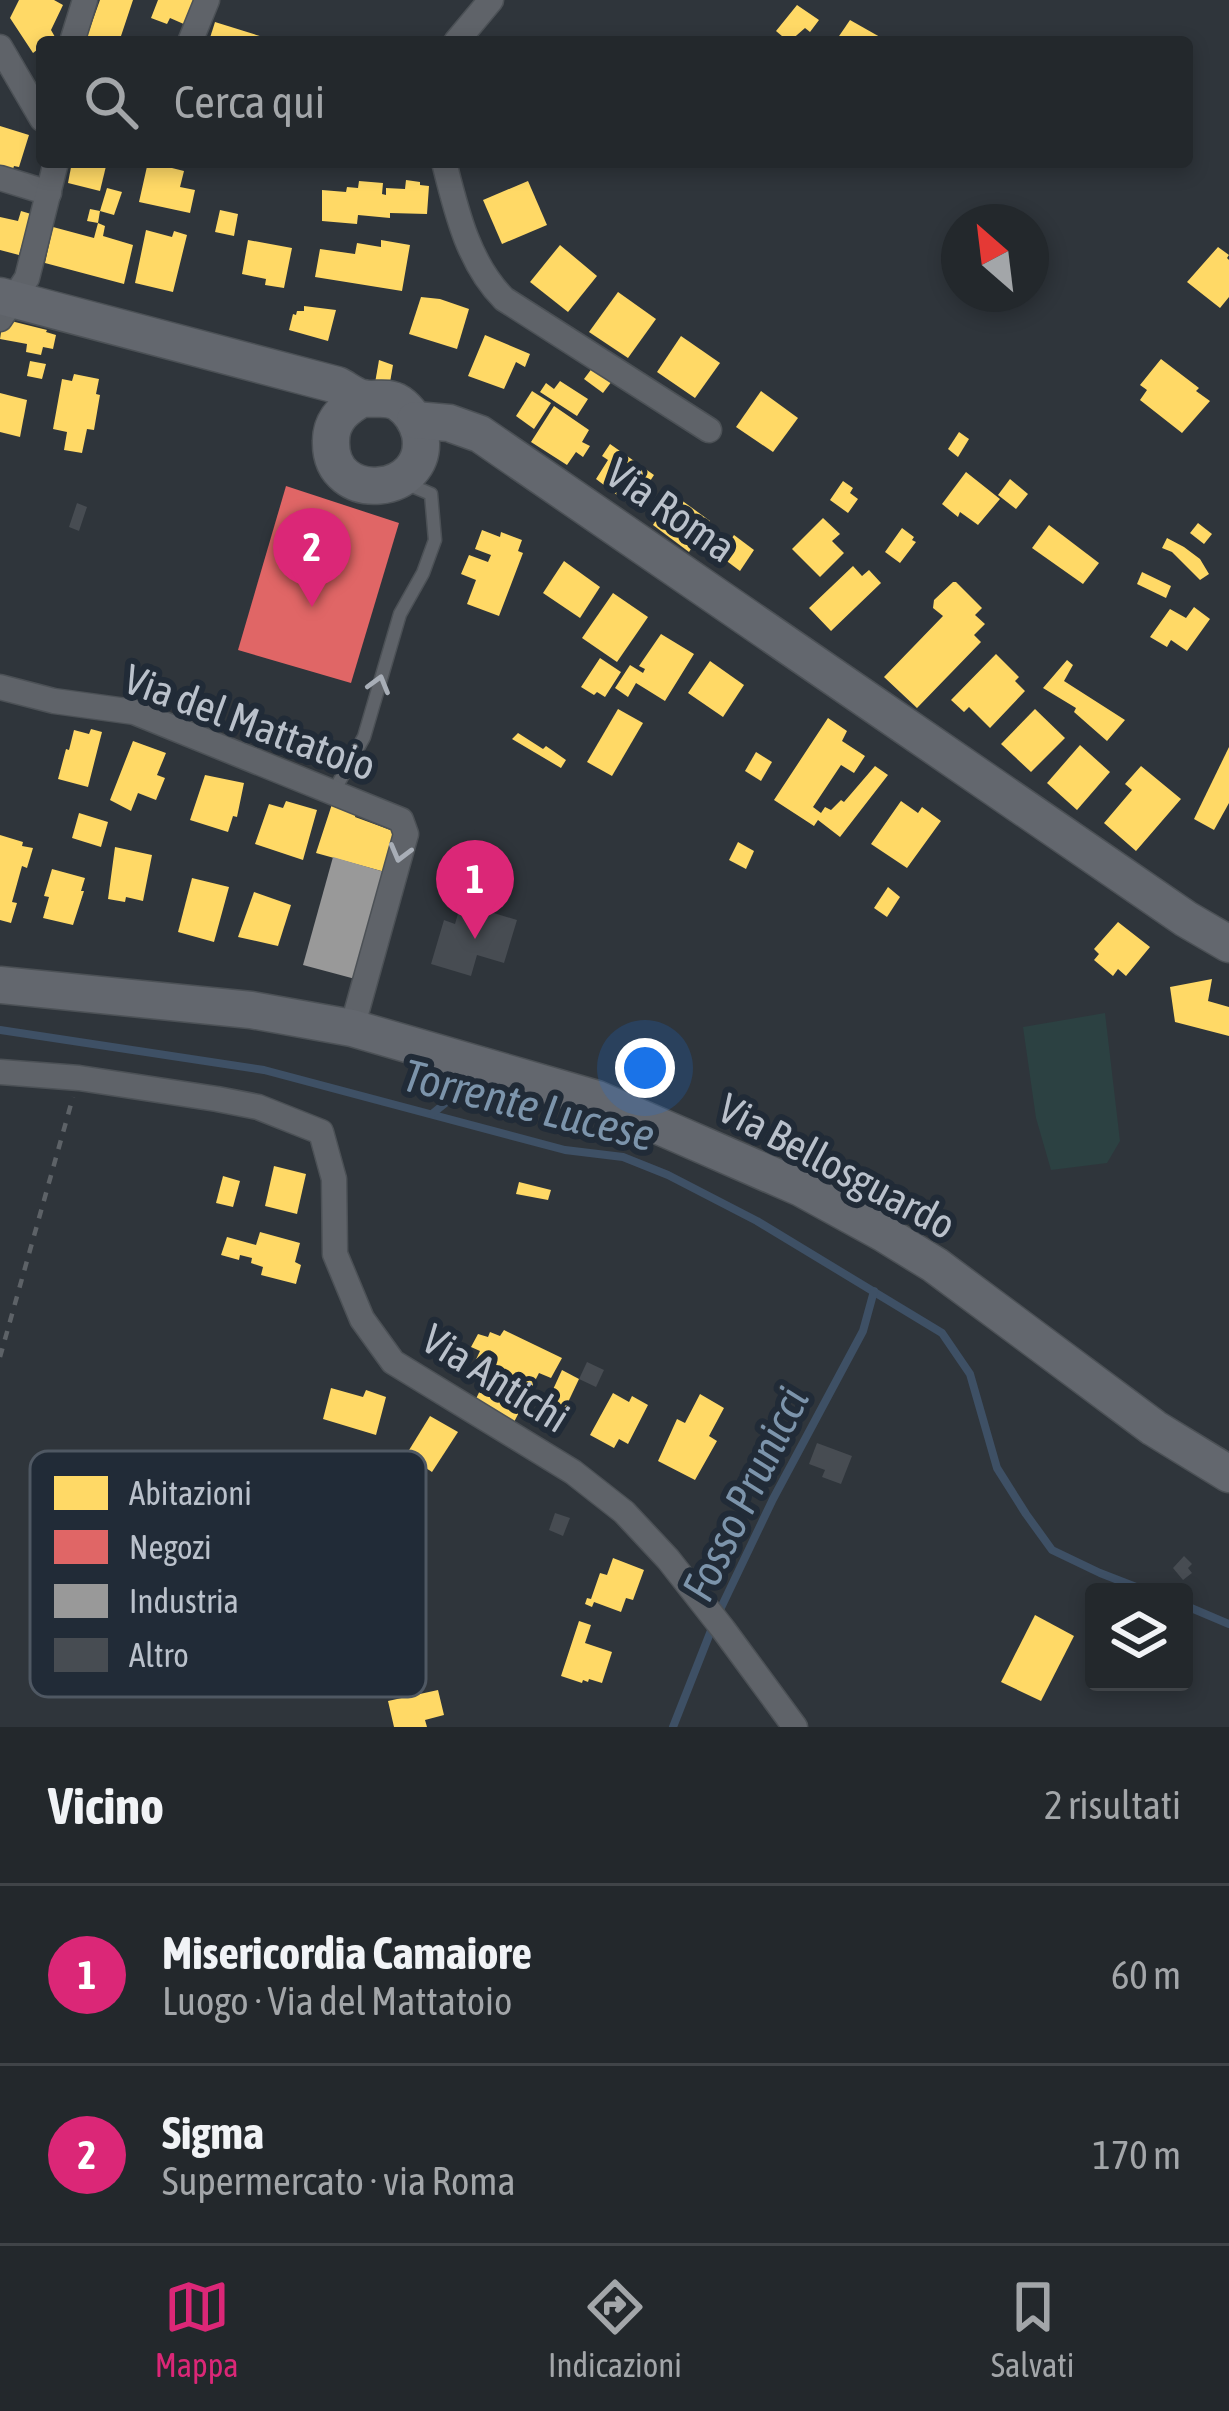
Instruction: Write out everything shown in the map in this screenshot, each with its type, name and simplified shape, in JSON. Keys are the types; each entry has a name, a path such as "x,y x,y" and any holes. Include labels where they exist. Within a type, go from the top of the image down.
{"street":[{"path":"73,36 85,0"},
{"path":"192,36 207,0"},
{"path":"461,36 491,0"},
{"path":"0,47 36,109"},
{"path":"4,305 28,278 55,168"},
{"path":"445,168 456,212 485,280 503,298 710,430"},
{"path":"0,178 49,193"},
{"name":"Via Roma","path":"4,305 346,400 390,399 428,429 480,434 1229,944"},
{"path":"346,400 330,445 342,473 369,487 385,486 410,471 428,429"},
{"name":"Via del Mattatoio","path":"0,687 134,712 401,820 406,834 352,1028"},
{"name":"Via Bellosguardo","path":"0,985 250,1010 352,1028 597,1099 801,1188 883,1233 934,1265 1154,1429 1229,1474"},
{"name":"Via Antichi","path":"0,1072 79,1078 258,1107 321,1132 334,1179 335,1253 362,1319 393,1362 573,1472 624,1513 668,1559 794,1727"}],"lane":[{"path":"334,791 364,737 400,614 435,540 431,494 399,480"}],"path":[{"path":"0,1358 79,1078"}],"green space":[{"path":"1105,1013 1120,1141 1107,1163 1051,1170 1036,1118 1023,1027"}],"building: Abitazioni":[{"path":"19,0 54,0 63,5 51,30 54,36 36,36 33,53 10,18"},
{"path":"100,0 133,0 121,36 87,36"},
{"path":"158,0 196,0 186,25 170,18 167,24 151,18"},
{"path":"797,5 819,20 810,32 805,28 796,36 776,31"},
{"path":"850,20 878,36 839,36"},
{"path":"215,22 260,36 211,36"},
{"path":"0,126 29,135 19,167 0,165"},
{"path":"71,168 106,168 100,191 68,183"},
{"path":"147,168 184,171 180,187 195,190 190,213 139,202"},
{"path":"406,180 429,186 427,214 358,215 357,224 322,221 322,190 346,192 347,187 358,188 359,181 383,183 382,194 386,195 386,188 405,189"},
{"path":"528,181 547,225 502,244 483,200"},
{"path":"107,188 122,192 114,215 100,211"},
{"path":"90,209 100,211 98,223 87,221"},
{"path":"220,210 238,214 234,236 215,232"},
{"path":"21,211 31,214 19,255 0,250 0,217 18,221"},
{"path":"98,223 105,226 103,236 133,245 124,284 45,263 53,227 94,238"},
{"path":"146,230 172,237 174,231 187,235 173,292 135,283"},
{"path":"248,240 292,248 284,288 242,274"},
{"path":"381,240 410,245 402,291 315,277 320,249 355,254 357,243 381,247"},
{"path":"560,245 597,276 568,312 530,282"},
{"path":"1218,247 1229,255 1229,297 1220,308 1187,282"},
{"path":"618,292 656,319 628,358 589,332"},
{"path":"421,297 469,309 457,349 409,334"},
{"path":"304,306 336,310 328,341 289,330 293,314 304,311"},
{"path":"3,319 56,335 53,349 43,347 41,355 26,352 27,344 0,339"},
{"path":"485,335 530,354 525,367 516,362 504,389 468,376"},
{"path":"681,336 720,363 695,398 657,372"},
{"path":"1161,359 1210,401 1182,433 1140,400 1147,390 1140,385"},
{"path":"379,360 393,365 389,388 375,383"},
{"path":"30,361 46,364 42,379 27,376"},
{"path":"593,367 612,381 603,393 584,379"},
{"path":"74,374 99,379 94,430 87,429 82,453 64,450 67,432 53,429 62,379 72,381"},
{"path":"560,381 588,399 577,416 540,392 546,383 554,389"},
{"path":"532,391 551,403 534,429 516,416"},
{"path":"761,391 798,418 773,452 736,427"},
{"path":"0,393 27,400 20,437 0,432"},
{"path":"554,406 589,430 582,442 590,446 583,457 576,452 567,465 531,442"},
{"path":"959,432 969,439 958,457 948,449"},
{"path":"610,444 654,475 633,507 596,479 608,460 602,456"},
{"path":"966,472 1000,499 978,525 942,504"},
{"path":"1010,479 1028,494 1016,509 998,495"},
{"path":"843,481 858,499 848,513 830,500"},
{"path":"673,494 710,521 689,552 653,525"},
{"path":"823,518 840,534 832,541 844,553 820,577 792,549"},
{"path":"1198,523 1212,534 1204,544 1190,533"},
{"path":"1049,525 1099,563 1083,584 1032,548"},
{"path":"902,528 916,542 900,563 885,552"},
{"path":"482,530 522,540 518,551 523,553 499,616 467,604 476,580 461,574 469,555 488,562 491,555 475,549"},
{"path":"734,535 754,550 740,571 720,556"},
{"path":"1167,538 1200,559 1209,574 1200,580 1162,548"},
{"path":"564,561 600,587 580,618 543,593"},
{"path":"853,566 862,576 869,570 881,583 831,631 809,608"},
{"path":"1142,572 1171,586 1166,598 1137,584"},
{"path":"953,582 982,608 975,615 985,624 974,635 981,642 917,708 884,677 943,616 933,608 934,600"},
{"path":"613,593 648,617 617,662 582,638"},
{"path":"1194,607 1210,619 1187,651 1171,640 1167,647 1150,637 1170,609 1186,618"},
{"path":"661,634 694,654 665,701 636,683 628,697 615,688 630,665 643,673 645,669 639,666"},
{"path":"996,654 1019,677 1015,681 1025,691 990,728 969,707 964,712 951,700"},
{"path":"600,658 621,672 605,697 581,687"},
{"path":"1067,660 1073,665 1064,681 1125,720 1107,741 1074,712 1076,708 1043,688"},
{"path":"710,661 744,685 723,717 688,693"},
{"path":"618,709 643,723 612,776 587,762"},
{"path":"1035,709 1065,738 1031,772 1001,744"},
{"path":"828,718 847,731 842,741 865,756 854,773 841,765 813,807 821,813 825,807 831,810 844,802 875,766 888,775 840,837 818,820 814,826 774,800"},
{"path":"91,729 102,732 88,787 58,779 74,730 89,734"},
{"path":"518,733 566,760 561,768 512,739"},
{"path":"133,741 166,753 157,775 165,778 156,800 138,793 131,811 110,800"},
{"path":"1080,745 1110,772 1077,810 1047,783"},
{"path":"1229,747 1229,803 1214,830 1194,819"},
{"path":"756,752 772,762 761,781 745,771"},
{"path":"1141,766 1181,799 1136,851 1104,823 1132,790 1125,784"},
{"path":"205,775 244,783 237,817 233,816 228,832 190,820"},
{"path":"334,798 358,806 355,817 396,832 385,872 316,853"},
{"path":"286,801 317,810 303,860 255,844 269,804 283,808"},
{"path":"901,801 918,813 922,807 941,821 907,868 871,844"},
{"path":"79,813 108,822 101,847 72,838"},
{"path":"0,835 33,848 27,868 22,866 11,923 0,920"},
{"path":"738,842 754,851 746,869 729,860"},
{"path":"115,847 152,855 143,901 108,899"},
{"path":"52,869 85,878 73,925 43,918"},
{"path":"192,878 229,887 214,942 178,932"},
{"path":"888,887 900,897 887,917 874,908"},
{"path":"254,892 291,905 278,946 238,937"},
{"path":"1118,922 1150,947 1126,976 1118,969 1113,976 1094,960 1099,954 1094,949"},
{"path":"1212,979 1208,1001 1229,1007 1229,1036 1175,1022 1170,987"},
{"path":"274,1166 306,1174 297,1214 265,1206"},
{"path":"223,1176 240,1181 233,1207 216,1203"},
{"path":"519,1182 551,1190 548,1200 516,1194"},
{"path":"260,1232 300,1243 296,1284 261,1275 263,1267 251,1263 252,1258 221,1255 227,1237 256,1245"},
{"path":"504,1330 562,1358 551,1378 539,1373 511,1428 472,1407 487,1376 472,1368 480,1351 471,1347 478,1334 500,1336"},
{"path":"562,1370 579,1379 561,1417 544,1409"},
{"path":"331,1388 363,1397 366,1390 386,1397 376,1435 323,1419"},
{"path":"613,1393 648,1405 628,1444 619,1439 614,1448 590,1435"},
{"path":"700,1394 724,1408 709,1436 717,1441 695,1480 658,1461 677,1419 685,1423"},
{"path":"430,1416 458,1432 432,1472 426,1468 426,1451 408,1451"},
{"path":"613,1558 644,1570 633,1600 626,1598 621,1612 594,1602 592,1607 585,1604 600,1573 607,1575"},
{"path":"1035,1615 1074,1636 1041,1701 1001,1682"},
{"path":"579,1621 591,1625 585,1643 612,1652 602,1683 561,1676"},
{"path":"438,1690 444,1715 425,1720 427,1727 394,1727 388,1701 426,1697 426,1693"}],"building: Negozi":[{"path":"286,486 399,523 351,683 238,650"}],"building: Industria":[{"path":"333,857 388,873 359,980 303,965"}],"building: Altro":[{"path":"77,503 87,507 79,531 69,527"},
{"path":"461,903 517,920 504,963 477,955 471,976 431,964 444,920 455,924"},
{"path":"587,1362 604,1370 596,1387 579,1379"},
{"path":"817,1443 852,1456 841,1484 822,1477 825,1470 809,1464"},
{"path":"555,1513 570,1518 563,1536 549,1530"},
{"path":"1184,1556 1192,1564 1188,1568 1192,1573 1183,1580 1173,1568"}],"waterway":[{"name":"Torrente Lucese","path":"0,1030 264,1070 565,1150 623,1157 668,1175 757,1221 942,1333 970,1374 997,1468 1052,1550 1126,1583"},
{"path":"432,1114 454,1096"},
{"name":"Fosso Prunicci","path":"718,1614 863,1331 874,1291"},
{"name":"Torrente Lucese","path":"1193,1609 1229,1624"},
{"name":"Fosso Prunicci","path":"673,1727 712,1628"}],"place":[{"name":"Sigma","path":"312,607"},
{"name":"Misericordia Camaiore","path":"475,939"}]}
